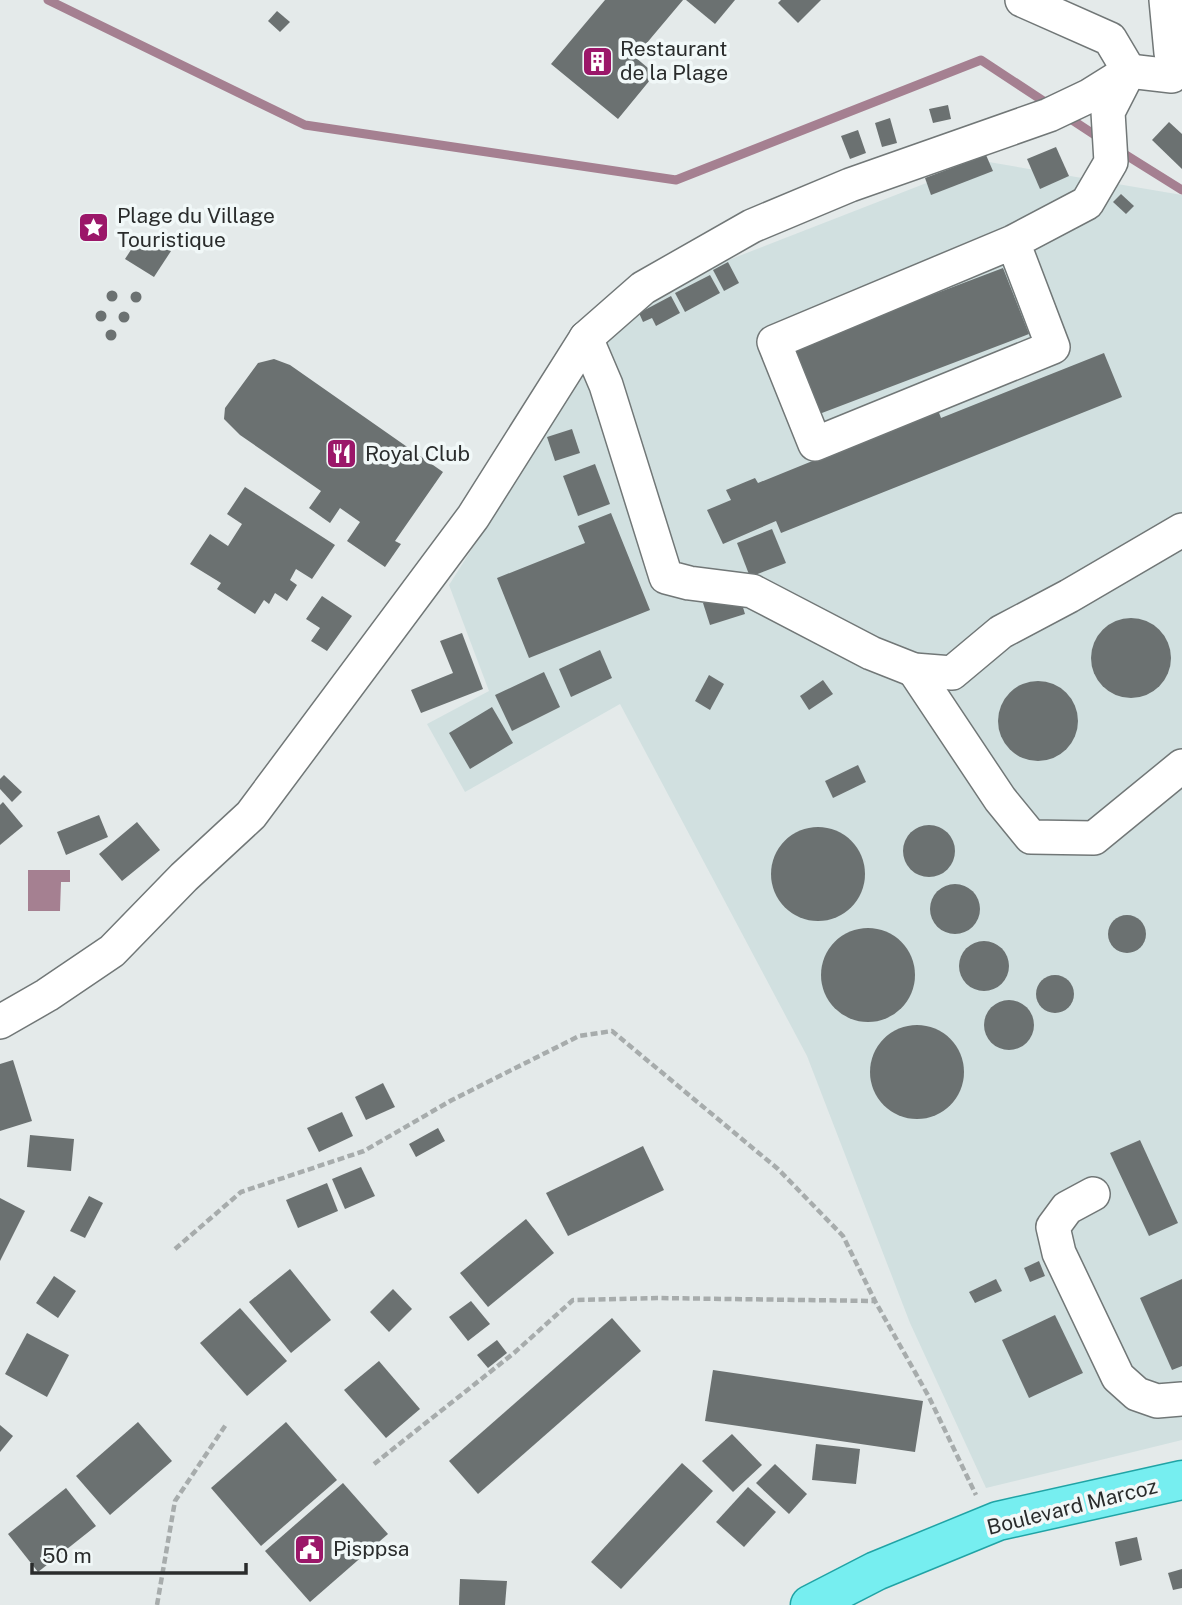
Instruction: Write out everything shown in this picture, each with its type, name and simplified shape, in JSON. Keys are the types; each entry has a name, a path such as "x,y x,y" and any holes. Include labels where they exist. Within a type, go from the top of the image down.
{"main road":[{"name":"Boulevard Marcoz","path":"810,1605 876,1571 990,1524 1182,1480"}],"street":[{"path":"1022,0 1110,39 1129,71"},
{"path":"0,1022 112,951 184,877 251,815 473,517 586,338 643,288 752,226 850,186 1049,115 1098,104 1129,71 1177,64 1166,0"},
{"path":"1013,242 1053,347 815,444 774,342 1013,242 1087,203 1111,162 1098,104"},
{"path":"586,338 606,385 666,577 752,592 872,653 914,670 952,673 1001,632 1182,530"},
{"path":"914,670 1000,799 1031,837 1094,838 1182,766"},
{"path":"1093,1194 1067,1208 1053,1227 1059,1253 1118,1377 1137,1394 1157,1401 1182,1399"}],"path":[{"path":"175,1249 241,1192 364,1151 452,1100 579,1036 612,1031 787,1179 843,1236 875,1301 929,1397 990,1524"},
{"path":"374,1464 514,1353 573,1300 670,1298 875,1301"},
{"path":"157,1605 175,1501 227,1423"}],"shaded area":[{"path":"983,161 1182,195 1182,1440 986,1488 910,1323 807,1056 620,704 465,792 427,724 489,691 449,585 631,298"},
{"path":"28,870 70,870 70,882 61,882 60,911 28,911"}],"building":[{"name":"Restaurant de la Plage","path":"605,0 683,0 635,57 655,74 618,119 551,64"},
{"name":"Restaurant de la Plage","path":"686,0 735,0 715,24"},
{"path":"781,0 821,0 798,23 778,3"},
{"path":"277,11 290,22 280,32 268,21"},
{"path":"948,105 951,119 933,123 929,109"},
{"path":"890,118 897,143 882,147 875,123"},
{"path":"1169,122 1182,134 1182,169 1152,140"},
{"path":"858,130 866,153 850,159 841,136"},
{"path":"1056,147 1069,176 1040,189 1027,159"},
{"path":"986,155 993,171 931,195 925,178"},
{"path":"1121,194 1134,206 1126,214 1113,202"},
{"path":"142,233 171,251 154,277 125,259"},
{"path":"728,262 739,283 724,291 713,270"},
{"path":"1003,268 1029,334 814,416 789,349"},
{"path":"710,275 720,293 685,312 675,293"},
{"path":"112,291 116,292 116,300 112,301 108,300 107,296 108,292"},
{"path":"136,292 140,293 140,301 136,302 132,301 131,297 132,293"},
{"path":"671,296 680,313 656,326 652,318 643,322 639,313"},
{"path":"101,311 105,312 105,320 101,321 97,320 96,316 97,312"},
{"path":"124,312 128,313 128,321 124,322 120,321 119,317 120,313"},
{"path":"111,330 115,331 115,339 111,340 107,339 106,335 107,331"},
{"path":"1104,353 1122,397 781,533 776,521 723,544 707,510 731,500 726,490 755,478 758,483 938,410 941,418"},
{"name":"Royal Club","path":"274,359 290,365 443,472 395,541 401,544 385,567 347,541 360,522 340,508 330,523 309,508 321,491 240,435 224,419 225,408 258,363"},
{"path":"572,429 580,453 555,461 547,437"},
{"path":"595,464 610,504 578,516 563,476"},
{"path":"245,487 335,545 312,579 296,569 290,580 297,585 287,601 275,593 269,604 264,600 255,614 217,589 221,583 190,564 210,534 228,546 242,524 227,514"},
{"path":"611,513 650,610 529,658 497,578 585,543 578,526"},
{"path":"772,529 786,563 750,577 737,543"},
{"path":"738,591 745,614 710,625 703,603"},
{"path":"322,596 352,616 327,651 311,641 320,628 306,619"},
{"path":"1131,618 1146,621 1159,630 1168,643 1171,658 1168,673 1159,686 1146,695 1131,698 1116,695 1103,686 1094,673 1091,658 1094,643 1103,630 1116,621"},
{"path":"462,633 483,689 421,713 411,690 453,673 440,641"},
{"path":"600,650 612,678 571,697 559,669"},
{"path":"544,672 560,707 512,731 495,695"},
{"path":"709,675 724,684 710,710 695,701"},
{"path":"823,680 833,694 809,710 800,696"},
{"path":"1038,681 1053,684 1066,693 1075,706 1078,721 1075,736 1066,749 1053,758 1038,761 1023,758 1010,749 1001,736 998,721 1001,706 1010,693 1023,684"},
{"path":"492,707 513,743 470,769 449,733"},
{"path":"858,765 866,782 833,798 825,781"},
{"path":"4,775 22,792 12,802 0,789 0,779"},
{"path":"3,802 23,826 0,845 0,805"},
{"path":"99,815 108,837 66,855 57,832"},
{"path":"137,822 160,850 122,881 99,854"},
{"path":"929,825 939,827 947,833 953,841 953,861 947,869 939,875 929,877 919,875 911,869 905,861 903,851 905,841 911,833 919,827"},
{"path":"818,827 836,831 851,841 861,856 865,874 861,892 851,907 836,917 818,921 800,917 785,907 775,892 771,874 775,856 785,841 800,831"},
{"path":"945,885 965,885 979,899 979,919 965,933 945,933 931,919 931,899"},
{"path":"1127,915 1140,921 1146,934 1140,947 1127,953 1114,947 1108,934 1114,921"},
{"path":"868,928 886,932 901,942 911,957 915,975 911,993 901,1008 886,1018 868,1022 850,1018 835,1008 825,993 821,975 825,957 835,942 850,932"},
{"path":"974,942 994,942 1008,956 1008,976 994,990 974,990 960,976 960,956"},
{"path":"1055,975 1068,981 1074,994 1068,1007 1055,1013 1042,1007 1036,994 1042,981"},
{"path":"999,1001 1019,1001 1033,1015 1033,1035 1019,1049 999,1049 985,1035 985,1015"},
{"path":"917,1025 935,1029 950,1039 960,1054 964,1072 960,1090 950,1105 935,1115 917,1119 899,1115 884,1105 874,1090 870,1072 874,1054 884,1039 899,1029"},
{"path":"13,1060 32,1121 0,1131 0,1064"},
{"path":"383,1083 395,1107 366,1120 355,1097"},
{"path":"342,1112 353,1136 319,1152 307,1128"},
{"path":"438,1128 445,1141 416,1157 409,1144"},
{"path":"30,1135 74,1139 71,1171 27,1167"},
{"path":"1140,1140 1178,1223 1149,1236 1110,1153"},
{"path":"643,1146 664,1190 568,1236 546,1193"},
{"path":"361,1167 375,1196 345,1209 332,1179"},
{"path":"327,1183 338,1211 298,1228 286,1200"},
{"path":"89,1196 103,1203 85,1238 70,1231"},
{"path":"0,1198 25,1211 0,1261"},
{"path":"526,1219 554,1253 488,1307 460,1273"},
{"path":"1039,1261 1045,1276 1030,1282 1024,1268"},
{"path":"290,1269 331,1320 291,1353 249,1302"},
{"path":"54,1276 76,1291 58,1318 36,1303"},
{"path":"996,1279 1002,1291 975,1303 969,1292"},
{"path":"1182,1279 1182,1366 1172,1370 1140,1298"},
{"path":"393,1289 412,1309 389,1332 370,1312"},
{"path":"471,1301 490,1324 468,1341 449,1317"},
{"path":"240,1308 287,1361 247,1396 200,1343"},
{"path":"1055,1315 1083,1373 1029,1398 1002,1340"},
{"path":"612,1318 641,1351 478,1494 449,1461"},
{"path":"27,1333 69,1355 47,1397 5,1374"},
{"path":"497,1340 507,1353 488,1368 477,1355"},
{"path":"379,1361 420,1409 386,1438 344,1390"},
{"path":"713,1370 923,1401 915,1452 705,1421"},
{"path":"138,1422 172,1461 110,1515 76,1476"},
{"path":"286,1422 337,1480 261,1546 211,1488"},
{"path":"0,1425 13,1436 0,1452"},
{"path":"732,1434 762,1465 733,1492 702,1461"},
{"path":"816,1444 860,1449 856,1484 812,1480"},
{"path":"682,1463 713,1491 621,1589 591,1562"},
{"path":"775,1464 807,1494 789,1514 756,1483"},
{"path":"343,1483 388,1534 310,1602 265,1551"},
{"path":"748,1487 776,1512 744,1547 716,1522"},
{"path":"66,1488 96,1526 38,1572 8,1534"},
{"path":"1137,1537 1142,1560 1120,1566 1115,1542"},
{"path":"1182,1569 1182,1588 1173,1590 1168,1573"},
{"path":"460,1579 507,1581 505,1605 459,1605"}],"waterway":[{"path":"48,0 305,125 676,180 981,60 1051,106"},
{"path":"1066,116 1101,139"},
{"path":"1118,150 1182,190"}],"place":[{"name":"Restaurant de la Plage","path":"597,61"},
{"name":"Plage du Village Touristique","path":"94,228"},
{"name":"Royal Club","path":"342,454"},
{"name":"Pisppsa","path":"310,1549"}]}
